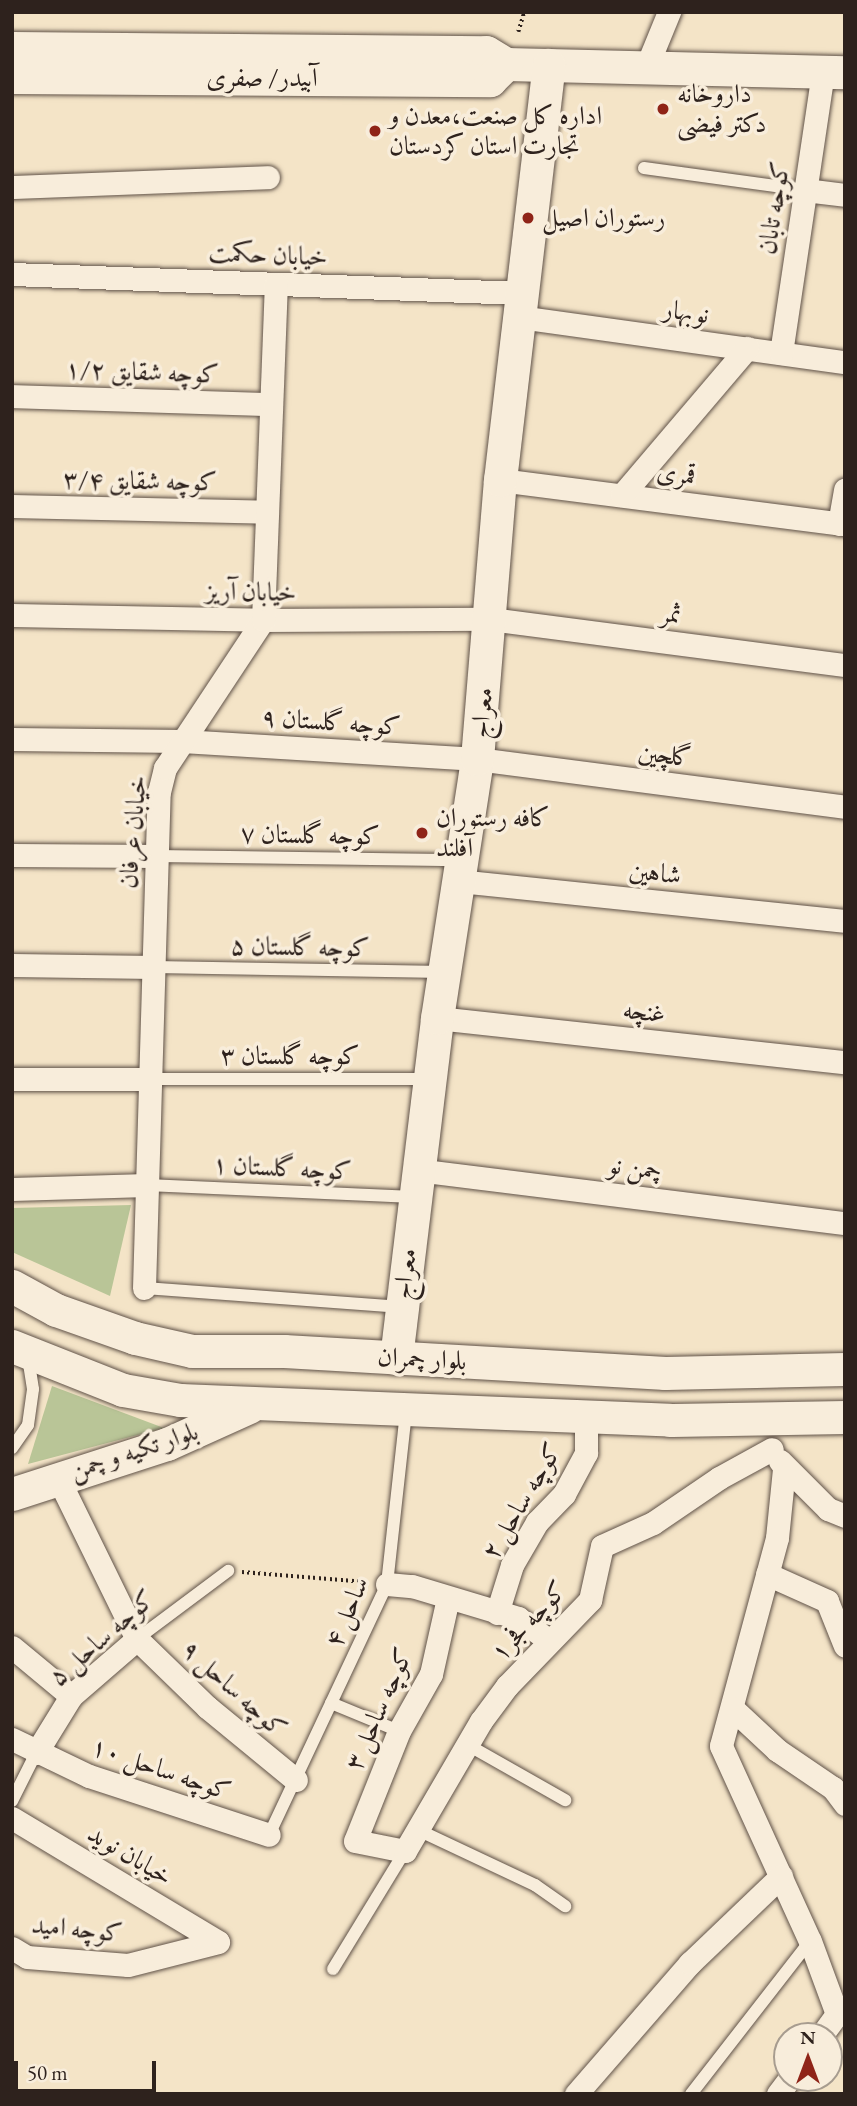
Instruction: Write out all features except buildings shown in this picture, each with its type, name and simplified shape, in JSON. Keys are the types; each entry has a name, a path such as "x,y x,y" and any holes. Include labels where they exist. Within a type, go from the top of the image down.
{"main road":[{"name":"آبیدر/ صفری","path":"12,48 486,52 506,64 834,71"},
{"name":"آبیدر/ صفری","path":"12,77 490,80 506,64"},
{"name":"معراج","path":"396,1358 437,1018 477,759 500,480 549,65"},
{"name":"بلوار چمران","path":"12,1286 56,1310 135,1338 192,1351 396,1358 665,1373 845,1369"},
{"name":"بلوار چمران","path":"20,1349 123,1390 180,1400 586,1416 753,1420 845,1417"},
{"name":"بلوار تکیه و چمن","path":"12,1494 57,1476 167,1444 255,1404"}],"street":[{"path":"646,68 669,12"},
{"name":"کوچه تابان","path":"780,353 805,190 834,71"},
{"path":"12,187 268,177"},
{"path":"805,190 845,195"},
{"name":"خیابان حکمت","path":"12,274 276,284 520,305"},
{"path":"263,621 269,404 276,284"},
{"name":"نوبهار","path":"520,305 747,348 845,362"},
{"path":"622,495 747,348"},
{"name":"کوچه شقایق ۱/۲","path":"12,396 269,404"},
{"name":"قمری","path":"500,480 842,524"},
{"path":"842,524 845,490"},
{"name":"کوچه شقایق ۳/۴","path":"12,506 267,512"},
{"name":"خیابان آریز","path":"12,615 263,621 490,619"},
{"name":"ثمر","path":"490,619 845,665"},
{"name":"خیابان عرفان","path":"144,1288 159,792 165,768 263,621"},
{"name":"کوچه گلستان ۹","path":"12,739 182,741 477,759"},
{"name":"گلچین","path":"477,759 845,807"},
{"path":"12,855 157,856"},
{"name":"شاهین","path":"461,871 845,921"},
{"path":"12,965 154,967"},
{"name":"غنچه","path":"437,1018 845,1062"},
{"path":"12,1079 151,1079"},
{"name":"چمن نو","path":"416,1183 845,1223"},
{"path":"12,1189 148,1185"},
{"name":"کوچه ساحل ۲","path":"497,1613 512,1565 537,1522 564,1493 586,1453 586,1416"},
{"path":"753,1420 784,1469 828,1509 845,1516"},
{"name":"کوچه فجر۱","path":"405,1851 416,1829 507,1686 590,1600 603,1546 653,1524 719,1478 772,1449"},
{"path":"784,1469 777,1538 721,1746 810,1941 837,2014 831,2022"},
{"name":"کوچه ساحل ۹","path":"57,1476 137,1639 207,1707 296,1780"},
{"path":"767,1574 836,1604 845,1646"},
{"path":"387,1584 412,1586 518,1618 550,1641"},
{"name":"کوچه ساحل ۳","path":"405,1851 355,1842 399,1731 431,1674 448,1598"},
{"name":"کوچه ساحل ۵","path":"36,1753 71,1696 137,1639"},
{"path":"12,1647 71,1696"},
{"path":"732,1708 777,1750 833,1788 845,1804"},
{"name":"کوچه ساحل ۱۰","path":"12,1739 36,1753 89,1776 269,1835"},
{"name":"خیابان نوید","path":"12,1818 218,1942"},
{"path":"576,2094 690,1963 781,1877"},
{"name":"کوچه امید","path":"12,1948 27,1957 128,1965 218,1942"}],"lane":[{"path":"644,168 805,190"},
{"name":"کوچه گلستان ۷","path":"157,856 461,871"},
{"name":"کوچه گلستان ۵","path":"154,967 444,972"},
{"name":"کوچه گلستان ۳","path":"151,1079 429,1079"},
{"name":"کوچه گلستان ۱","path":"148,1185 416,1183"},
{"path":"144,1288 402,1307"},
{"path":"12,1448 28,1425 33,1389 20,1349"},
{"name":"ساحل ۴","path":"269,1835 387,1584 407,1409"},
{"name":"کوچه ساحل ۵","path":"137,1639 228,1571"},
{"path":"331,1703 399,1731"},
{"path":"468,1745 565,1800"},
{"name":"کوچه ساحل ۵","path":"12,1801 36,1753"},
{"path":"416,1829 535,1885 565,1906"},
{"path":"333,1969 405,1851"},
{"path":"691,2094 810,1941"}],"path":[{"path":"517,32 524,12"},
{"path":"228,1571 387,1584"}],"green space":[{"path":"131,1205 110,1296 12,1252 12,1208"},
{"path":"52,1386 164,1428 28,1464"}],"place":[{"name":"داروخانه دکتر فیضی","path":"663,109"},
{"name":"اداره کل صنعت،معدن و تجارت استان کردستان","path":"375,131"},
{"name":"رستوران اصیل","path":"528,218"},
{"name":"کافه رستوران آفلند","path":"422,833"}]}
